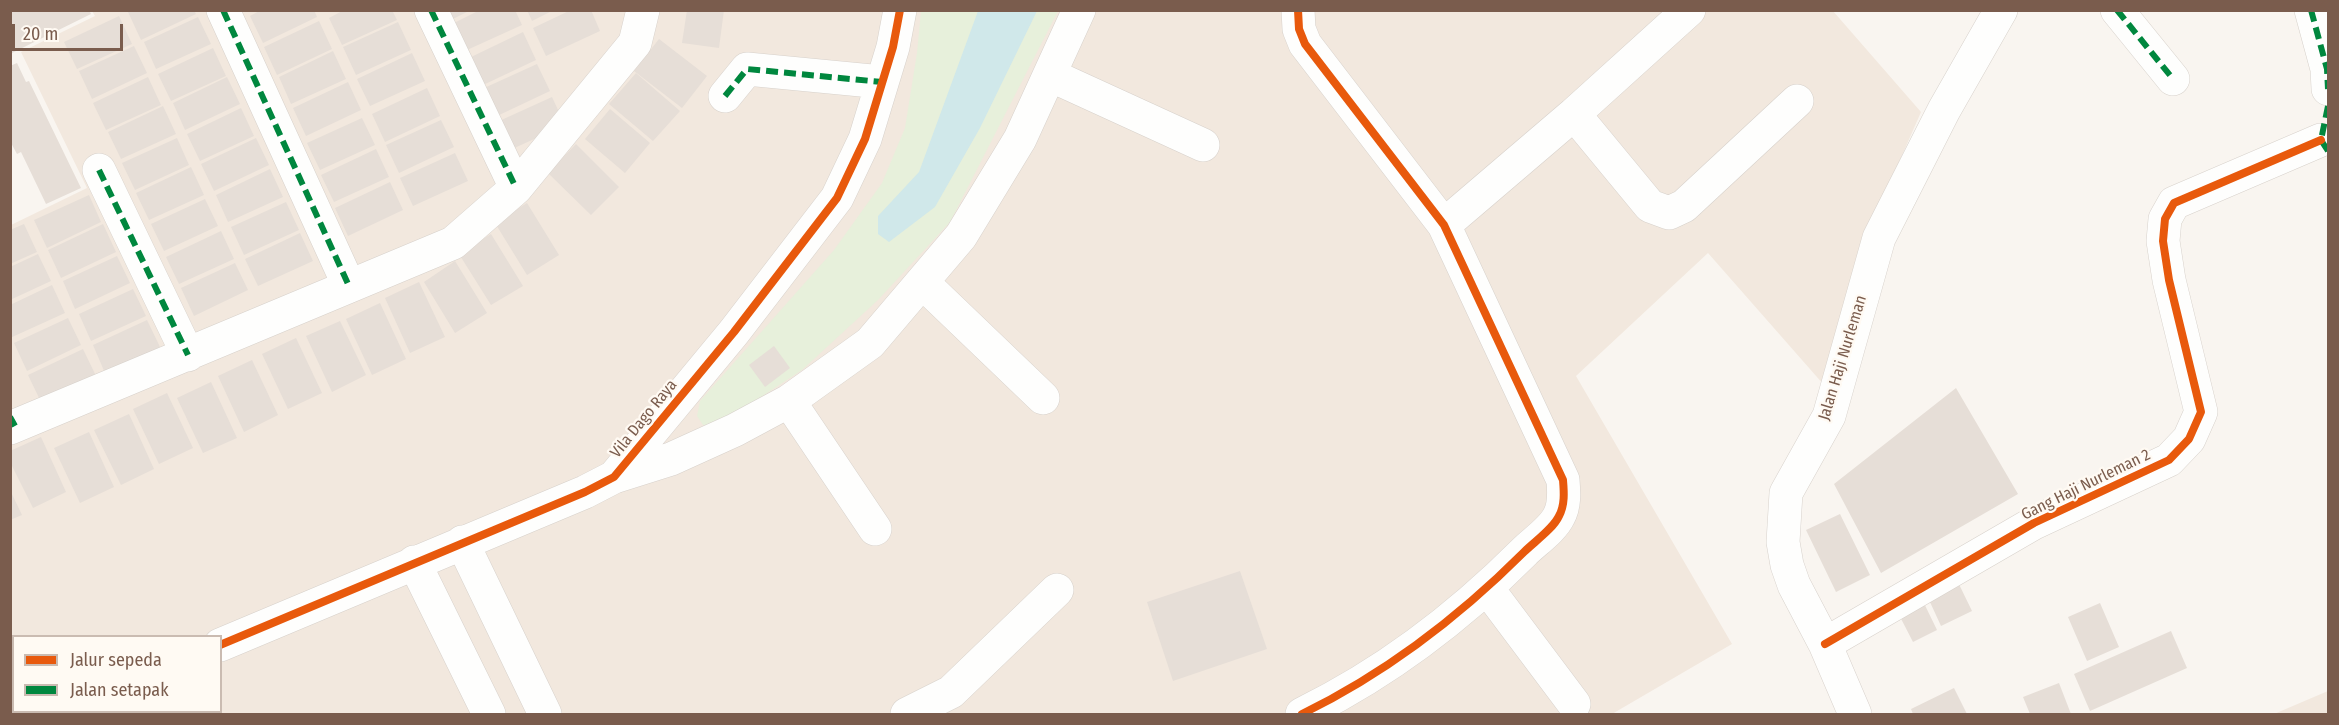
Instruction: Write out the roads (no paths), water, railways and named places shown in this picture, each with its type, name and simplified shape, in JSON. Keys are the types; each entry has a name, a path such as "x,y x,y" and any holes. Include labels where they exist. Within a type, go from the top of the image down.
{"street":[{"path":"223,10 350,286"},
{"path":"431,10 516,188"},
{"path":"621,10 636,44"},
{"path":"12,424 188,355 453,243 516,188 636,44 643,10"},
{"name":"Vila Dago Raya","path":"222,644 585,492 614,477 734,332 837,198 865,139 900,10"},
{"path":"614,477 681,454 735,430 789,401 870,343 962,236 1020,139 1079,10"},
{"path":"1444,225 1574,114 1689,10"},
{"name":"Jalan Haji Nurleman","path":"1855,714 1825,644 1794,585 1787,565 1783,542 1786,493 1828,416 1879,238 1944,110 2001,10"},
{"path":"2117,10 2173,79"},
{"path":"2312,10 2327,69 2328,89"},
{"path":"1299,12 1305,44 1444,225 1563,480 1564,498 1559,517 1487,588 1413,649 1344,694 1302,714"},
{"path":"725,96 747,69 882,82"},
{"path":"1050,75 1203,145"},
{"path":"1574,114 1650,206 1669,213 1684,206 1797,101"},
{"path":"2325,145 2328,106"},
{"name":"Gang Haji Nurleman 2","path":"1825,644 2034,523 2169,460 2189,439 2201,412 2169,280 2163,241 2164,219 2174,203 2325,145"},
{"path":"99,170 188,355"},
{"path":"922,282 1043,398"},
{"path":"789,401 875,529"},
{"path":"462,542 545,714"},
{"path":"414,562 489,714"},
{"path":"1487,588 1574,704"},
{"path":"907,714 956,703 1056,590"}],"water":[{"path":"978,11 1037,11 980,128 935,207 889,242 878,234 878,216 919,172"}]}
